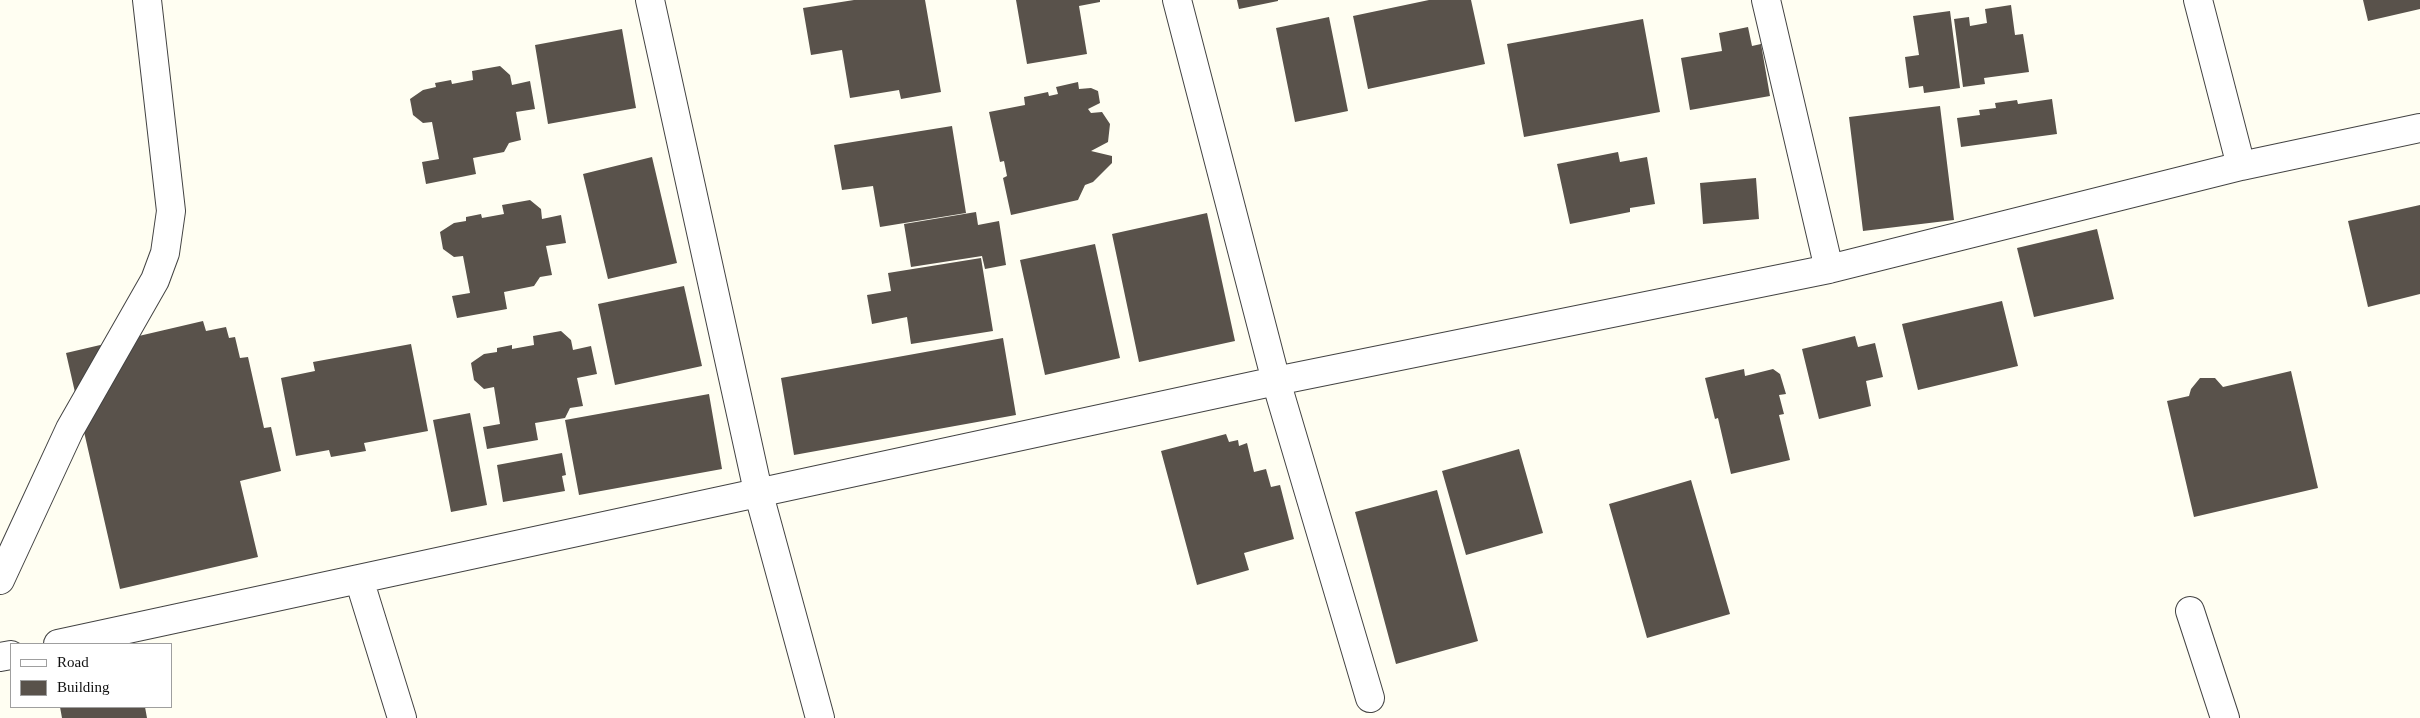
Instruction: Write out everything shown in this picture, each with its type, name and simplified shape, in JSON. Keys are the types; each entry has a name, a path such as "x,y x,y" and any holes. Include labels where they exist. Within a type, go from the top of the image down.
{"street":[{"path":"0,580 70,429 155,280 165,253 171,211 147,0"},
{"path":"650,0 758,491 820,718"},
{"path":"1177,0 1276,380 1370,698"},
{"path":"1766,0 1829,269"},
{"path":"2198,0 2241,166"},
{"path":"63,643 1276,380 1829,269 2241,166 2420,128"},
{"path":"359,579 402,718"},
{"path":"2190,611 2225,718"}],"building":[{"path":"854,0 925,0 941,92 901,99 899,90 850,98 842,50 811,55 803,8"},
{"path":"1016,0 1100,0 1100,2 1079,6 1087,54 1027,64"},
{"path":"1237,0 1278,0 1278,1 1239,9"},
{"path":"1429,0 1471,0 1485,64 1368,89 1353,16"},
{"path":"2363,0 2420,0 2420,9 2368,21"},
{"path":"2011,5 2015,35 2023,34 2029,72 1984,78 1985,84 1963,87 1954,19 1969,17 1970,26 1987,23 1985,9"},
{"path":"1950,11 1960,88 1924,93 1923,86 1909,88 1905,57 1919,55 1913,16"},
{"path":"1329,17 1348,111 1295,122 1276,28"},
{"path":"1643,19 1660,112 1524,137 1507,44"},
{"path":"1748,27 1752,46 1761,44 1770,96 1690,110 1681,58 1722,51 1719,33"},
{"path":"622,29 636,108 548,124 535,45"},
{"path":"500,66 510,75 512,85 530,81 535,109 516,112 521,140 509,143 504,152 473,158 476,174 426,184 422,162 439,159 432,122 423,123 413,115 410,99 423,90 436,87 435,83 451,80 452,84 473,80 472,71"},
{"path":"1078,82 1079,89 1091,88 1098,91 1100,103 1088,109 1091,113 1102,112 1110,124 1108,142 1091,151 1112,156 1112,163 1093,182 1085,185 1078,200 1011,215 1003,178 1007,176 1004,161 1000,162 989,112 1025,105 1024,97 1048,92 1049,96 1058,94 1056,87"},
{"path":"2052,99 2057,134 1961,147 1957,118 1980,115 1979,110 1996,108 1995,103 2017,100 2018,104"},
{"path":"1940,106 1954,220 1863,231 1849,117"},
{"path":"952,126 966,213 880,227 873,186 842,190 834,145"},
{"path":"1618,152 1620,162 1647,157 1655,204 1630,208 1630,212 1570,224 1557,164"},
{"path":"652,157 677,263 608,279 583,174"},
{"path":"1756,178 1759,219 1703,224 1700,183"},
{"path":"530,200 541,209 542,219 561,215 566,243 546,246 552,275 540,277 534,286 504,292 507,309 457,318 452,296 470,293 463,256 454,257 443,249 440,232 454,223 466,221 466,217 481,214 482,218 504,214 502,205"},
{"path":"2420,205 2420,294 2368,307 2348,221"},
{"path":"976,212 978,225 999,221 1006,265 985,269 982,256 911,267 904,224"},
{"path":"1207,213 1235,341 1139,362 1112,234"},
{"path":"2097,229 2114,299 2034,317 2017,248"},
{"path":"1095,244 1120,358 1045,375 1020,260"},
{"path":"981,258 993,331 911,344 907,317 872,324 867,295 891,291 888,273"},
{"path":"684,286 702,366 615,385 598,304"},
{"path":"2002,301 2018,366 1918,390 1902,324"},
{"path":"203,321 206,331 226,327 229,338 235,337 240,358 248,357 264,428 271,427 281,471 240,481 258,557 120,589 66,353"},
{"path":"561,331 571,340 573,350 591,346 597,374 577,378 583,406 570,408 565,418 535,423 538,440 487,449 483,427 500,424 494,387 484,389 474,380 471,363 484,354 497,352 497,348 512,345 512,349 534,345 533,336"},
{"path":"1855,336 1858,347 1875,343 1883,377 1866,381 1871,406 1819,419 1802,349"},
{"path":"1003,338 1016,415 794,455 781,378"},
{"path":"411,344 428,431 364,443 366,451 331,457 329,450 296,456 281,378 315,371 313,362"},
{"path":"1744,369 1745,376 1773,369 1780,374 1786,394 1779,395 1784,414 1779,415 1790,460 1731,474 1718,418 1715,419 1705,378"},
{"path":"2291,371 2318,488 2194,517 2167,401 2189,396 2191,389 2200,378 2215,378 2223,387"},
{"path":"709,394 722,469 579,495 565,420"},
{"path":"470,413 487,505 451,512 433,420"},
{"path":"1226,434 1229,442 1238,440 1239,446 1247,443 1254,472 1266,469 1271,487 1280,485 1294,539 1244,553 1249,570 1197,585 1161,451"},
{"path":"1519,449 1543,533 1466,555 1442,471"},
{"path":"562,453 566,475 562,476 565,491 503,502 497,465"},
{"path":"1691,480 1730,614 1647,638 1609,504"},
{"path":"1437,490 1478,641 1396,664 1355,512"},
{"path":"60,708 145,708 147,718 62,718"}]}
